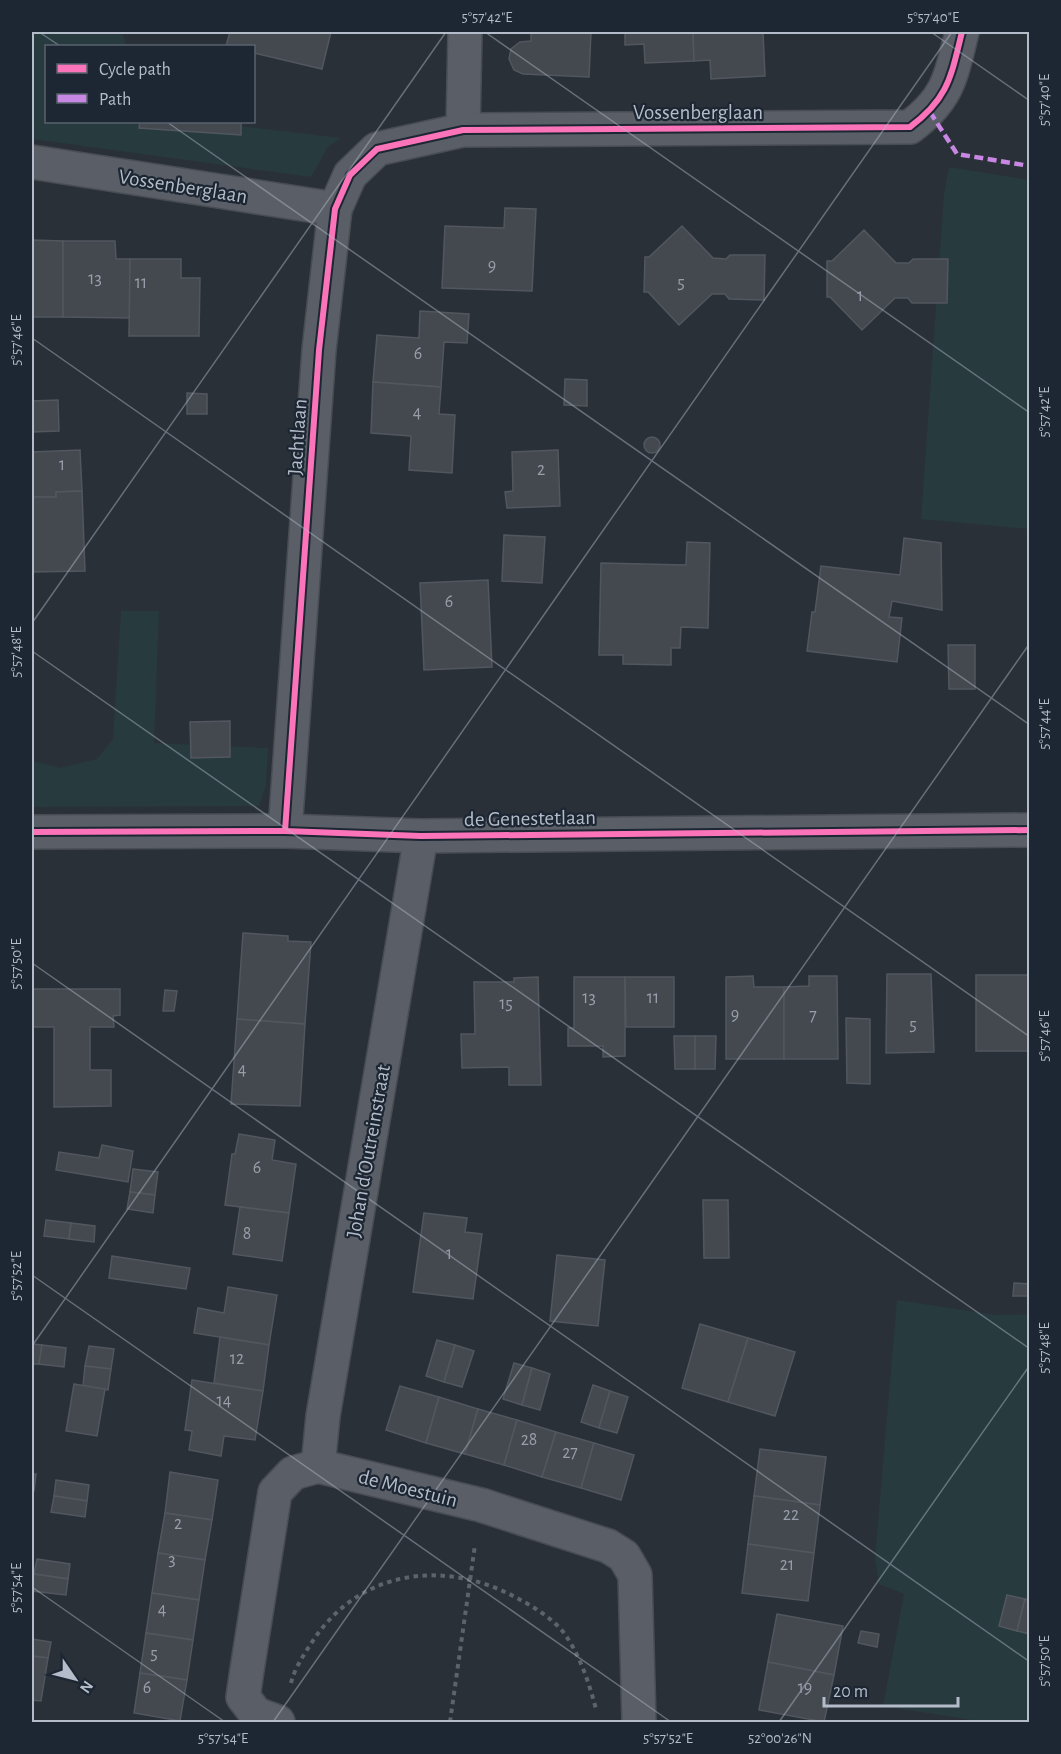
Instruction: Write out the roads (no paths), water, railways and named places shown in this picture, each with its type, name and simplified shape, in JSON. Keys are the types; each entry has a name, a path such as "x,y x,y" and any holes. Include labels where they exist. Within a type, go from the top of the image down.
{"street":[{"path":"463,130 465,32"},
{"name":"Vossenberglaan","path":"463,130 910,127 930,112 948,86 962,32"},
{"name":"Jachtlaan","path":"285,831 320,350 334,209 350,175 377,149 463,130"},
{"name":"Vossenberglaan","path":"32,162 334,209"},
{"name":"de Genestetlaan","path":"32,832 285,831 421,836 1029,830"},
{"name":"Johan d'Outreinstraat","path":"318,1466 323,1416 421,836"},
{"path":"283,1708 256,1714 243,1697 275,1492 293,1473 318,1466"},
{"name":"de Moestuin","path":"318,1466 481,1505 608,1546 624,1556 635,1575 639,1722"}]}
